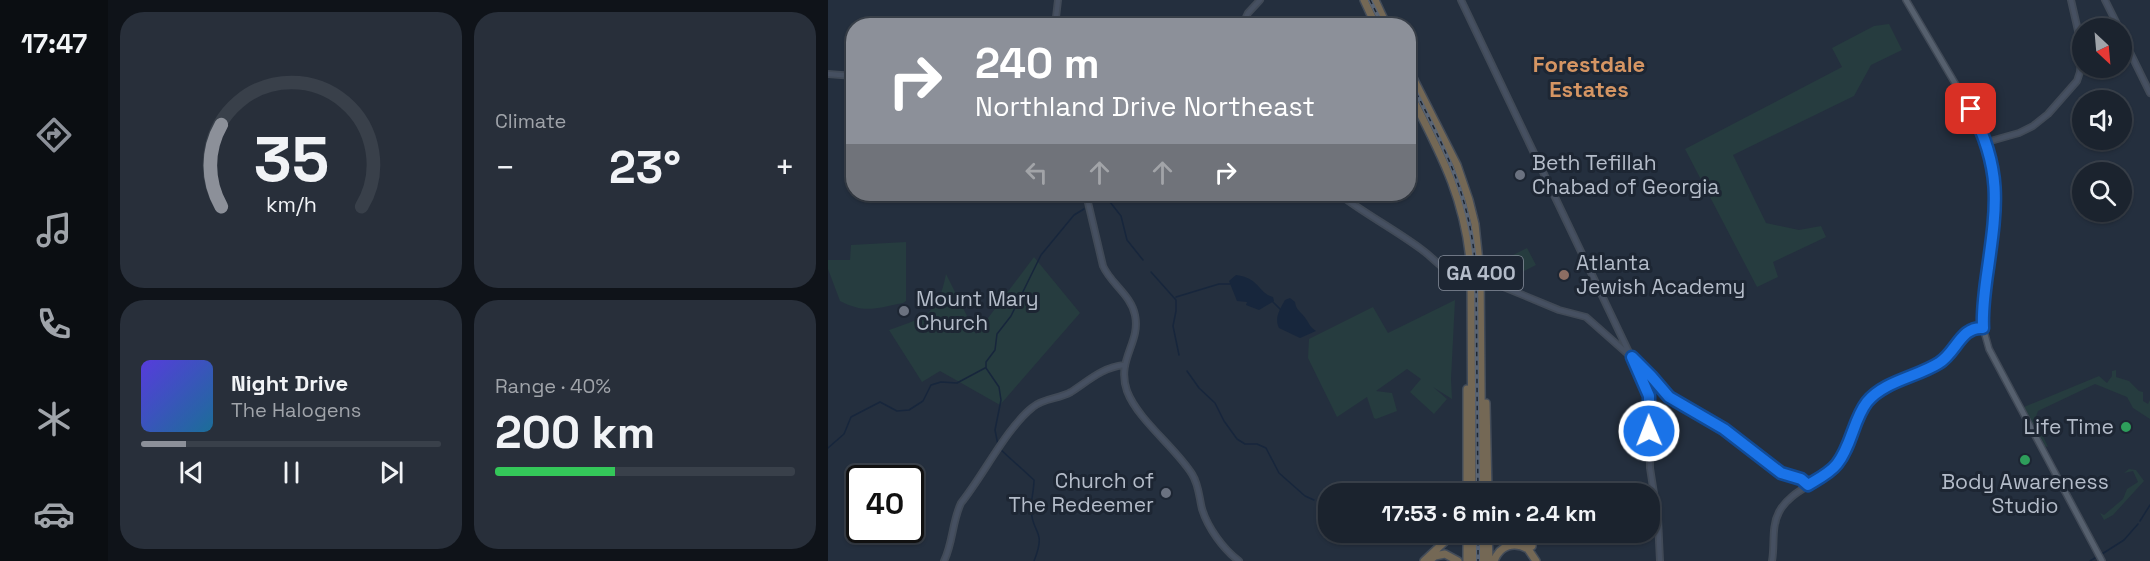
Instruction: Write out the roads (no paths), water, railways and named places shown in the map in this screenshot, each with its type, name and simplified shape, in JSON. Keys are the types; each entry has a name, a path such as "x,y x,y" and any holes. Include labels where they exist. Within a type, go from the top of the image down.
{"highway":[{"path":"1364,0 1372,18"},
{"path":"1375,0 1383,18"},
{"name":"GA 400","path":"1416,84 1457,165 1472,212 1480,261 1482,483"},
{"name":"GA 400","path":"1416,106 1443,158 1460,202 1469,249 1472,483"},
{"path":"1466,483 1466,411 1471,296"},
{"path":"1482,352 1485,362 1488,483"},
{"path":"1424,561 1443,543"},
{"path":"1467,543 1467,561"},
{"path":"1473,543 1473,561"},
{"path":"1482,543 1482,561"},
{"path":"1488,543 1489,561"},
{"path":"1527,543 1533,547 1538,561"},
{"path":"1494,561 1503,548 1514,544 1528,549 1538,561"},
{"path":"1429,561 1442,554 1452,556 1458,561"}],"main road":[{"path":"1906,0 1971,109 1987,142 1994,174 1995,208 1983,308 1983,328 1989,349 2102,561"}],"street":[{"path":"1056,18 1059,0"},
{"path":"1246,18 1260,0"},
{"path":"1461,0 1649,396 1650,468 1658,519 1660,561"},
{"path":"1987,142 2019,133 2033,126 2048,114 2078,81 2082,48 2071,0"},
{"path":"2105,0 2113,18"},
{"path":"2132,56 2150,93"},
{"path":"828,74 846,75"},
{"path":"1088,201 1105,272 1126,296 1135,313 1134,338 1124,365 1124,380 1130,396 1194,476 1206,519 1224,546 1239,561"},
{"path":"1348,201 1419,247 1445,272 1458,277 1494,283 1559,310 1586,317 1632,357 1669,397 1724,429 1781,473 1801,479 1808,485"},
{"path":"1772,561 1774,525 1779,511 1787,501 1827,473 1839,461 1862,410 1874,395 1938,364 1948,356 1968,331 1983,328"},
{"path":"944,561 961,503 1018,423 1038,403 1065,395 1093,376 1124,365"}],"water":[{"path":"1236,275 1250,279 1273,297 1274,301 1259,310 1246,305 1247,302 1237,301 1229,281"},
{"path":"1290,298 1316,331 1300,338 1279,328 1278,314 1285,300"}],"waterway":[{"path":"1110,202 1121,216 1127,240 1143,260"},
{"path":"998,445 995,430 1001,400 999,387 986,368 986,362 995,350 997,334 1011,316 1041,255 1074,215 1084,209"},
{"path":"1151,272 1176,300 1173,326 1179,355"},
{"path":"1176,297 1219,284 1230,284"},
{"path":"1273,302 1280,309"},
{"path":"828,448 844,434 851,417 880,402 897,411 909,410 923,401 931,385 941,382 957,383 985,368"},
{"path":"1187,371 1199,388 1215,403 1237,439 1245,444 1257,444 1266,448 1279,473 1305,496 1314,500"},
{"path":"1000,449 1034,480 1031,509 1039,537 1038,551 1034,561"},
{"path":"2140,521 2150,505"},
{"path":"2102,554 2124,540 2138,524"},
{"path":"2090,561 2095,558"}],"railway":[{"path":"1370,0 1379,18"},
{"path":"1416,92 1444,148 1462,194 1473,245 1476,273 1478,483"},
{"path":"1478,543 1478,561"}],"place":[{"name":"Beth Tefillah Chabad of Georgia","path":"1520,175"},
{"name":"Atlanta Jewish Academy","path":"1564,275"},
{"name":"Mount Mary Church","path":"904,311"},
{"name":"Life Time","path":"2126,427"},
{"name":"Body Awareness Studio","path":"2025,460"},
{"name":"Church of The Redeemer","path":"1166,493"}],"district":[{"name":"Forestdale Estates","path":"1589,76"}]}
